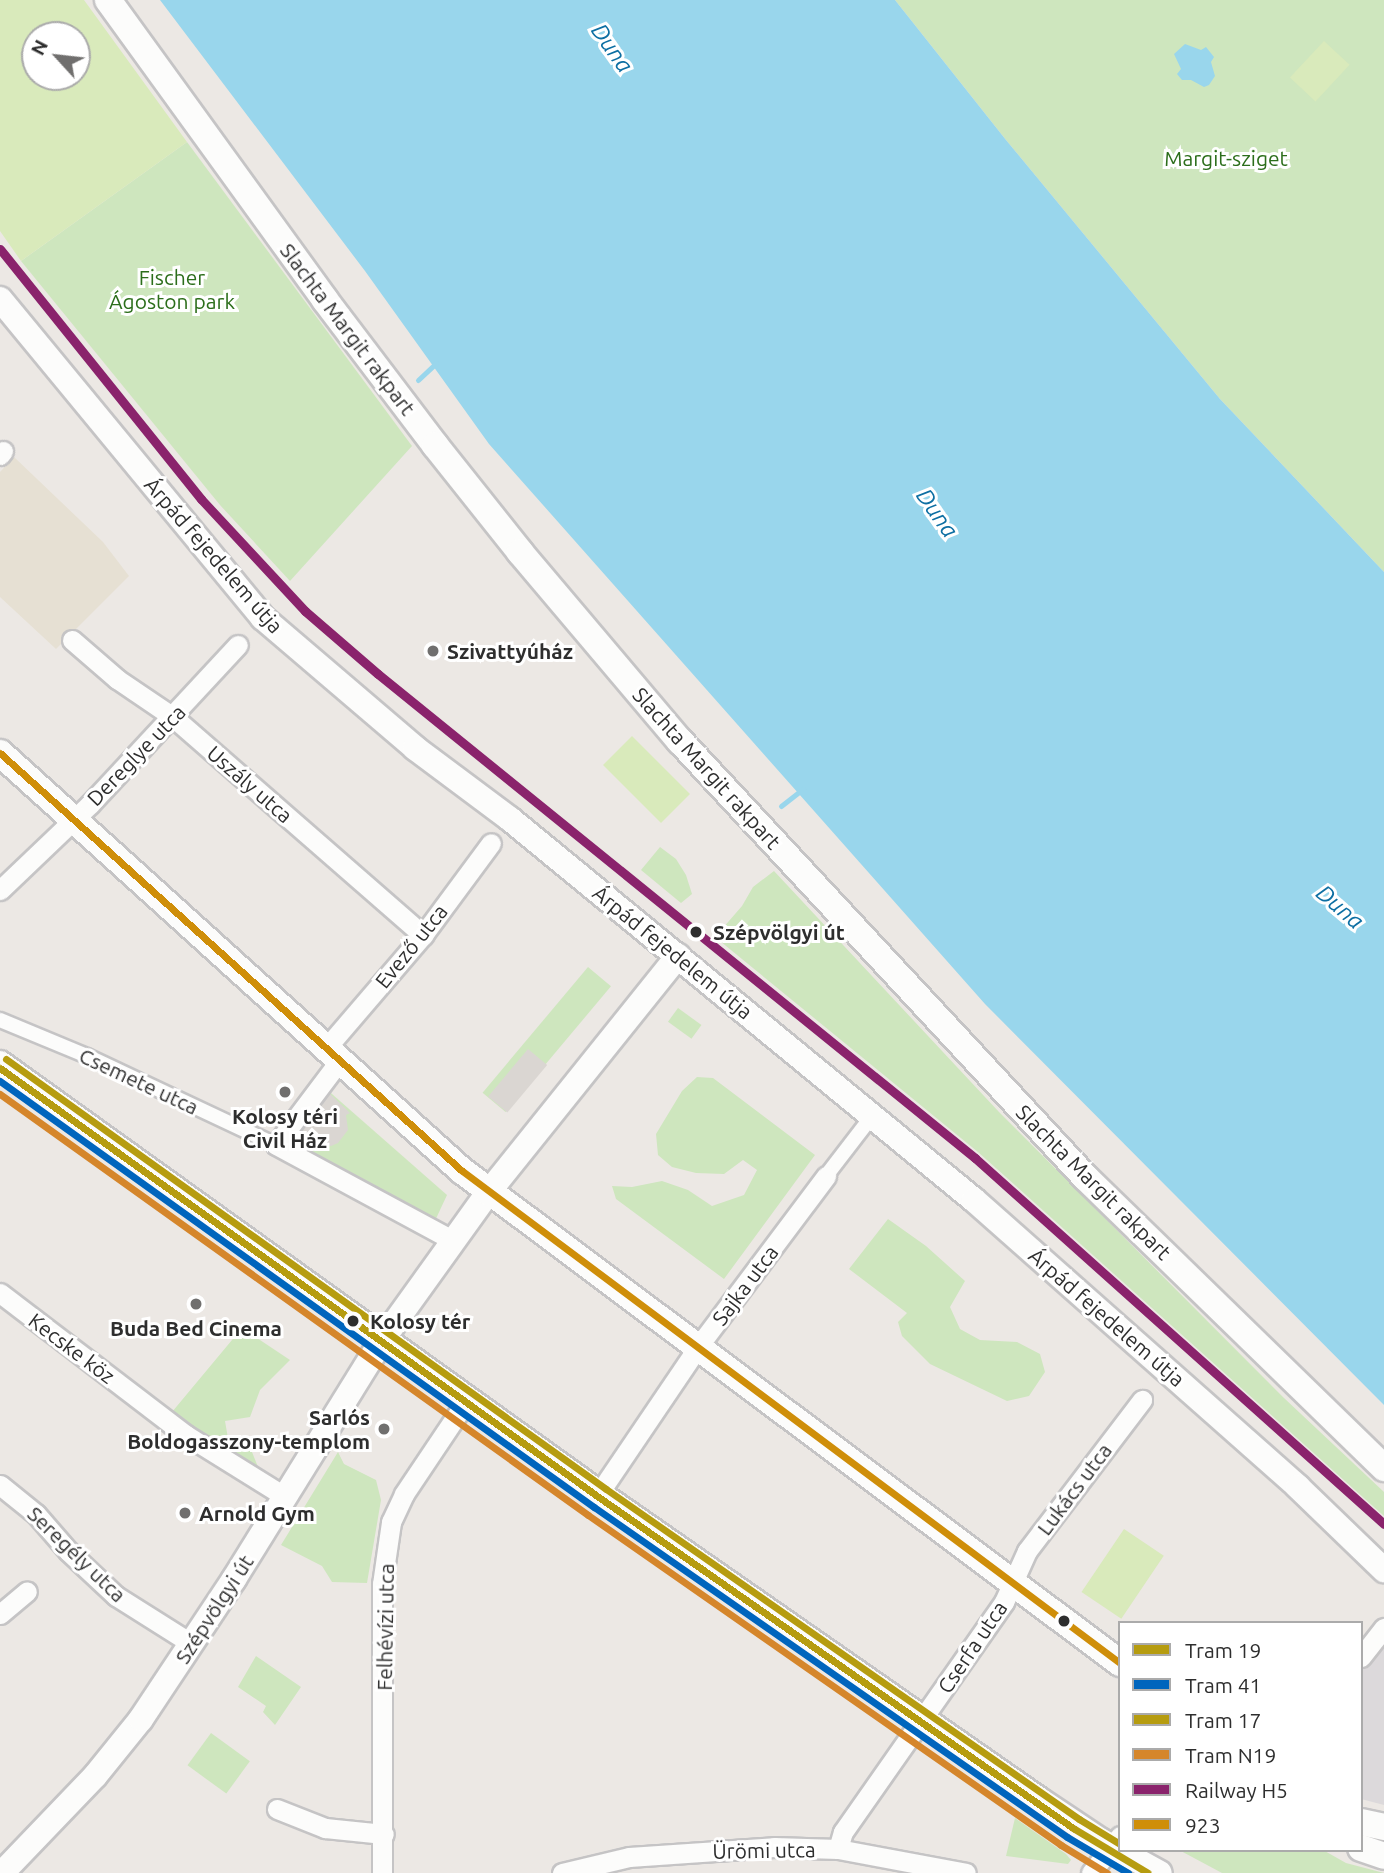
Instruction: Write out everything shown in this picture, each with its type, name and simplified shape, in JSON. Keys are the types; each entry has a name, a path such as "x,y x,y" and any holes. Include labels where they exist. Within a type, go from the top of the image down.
{"main road":[{"name":"Slachta Margit rakpart","path":"108,0 331,308 435,445 520,552 680,741 1086,1178 1384,1468"},
{"path":"0,753 333,1053 429,1145 488,1193 608,1278 697,1348 1118,1662"},
{"path":"1363,1822 1384,1827"},
{"path":"1363,1849 1384,1856"}],"street":[{"name":"Árpád fejedelem útja","path":"0,299 263,618 415,748 510,819 872,1116 1166,1368 1384,1570"},
{"name":"Uszály utca","path":"72,640 117,678 173,717 423,935"},
{"name":"Dereglye utca","path":"0,890 173,717 238,645"},
{"name":"Evező utca","path":"333,1053 491,843"},
{"name":"Szépvölgyi út","path":"2,1873 95,1776 141,1718 192,1644 383,1339 488,1193 678,956"},
{"name":"Csemete utca","path":"0,1020 87,1056 276,1145"},
{"path":"333,1053 276,1145 454,1241"},
{"path":"0,1063 599,1493 923,1719 1116,1842 1091,1873"},
{"name":"Sajka utca","path":"599,1493 697,1348 872,1116"},
{"name":"Kecske köz","path":"0,1293 186,1436 284,1496"},
{"name":"Lukács utca","path":"1012,1584 1027,1552 1142,1399"},
{"name":"Felhévízi utca","path":"382,1873 382,1584 391,1522 467,1400"},
{"name":"Seregély utca","path":"0,1485 36,1514 116,1596 192,1644"},
{"name":"Cserfa utca","path":"838,1849 843,1832 1004,1602 1012,1584"},
{"path":"0,1614 27,1591"},
{"path":"1363,1654 1384,1628"},
{"path":"277,1809 325,1828 384,1834"},
{"name":"Ürömi utca","path":"564,1873 629,1857 774,1847 838,1849 966,1873"},
{"path":"1130,1852 1160,1873"}],"shaded area":[{"path":"14,457 103,542 129,576 56,649 0,597 0,472"},
{"path":"528,1049 547,1065 507,1113 488,1096"},
{"path":"325,1089 350,1113 346,1115 348,1130 338,1143 331,1146 316,1143 309,1157 293,1148 291,1134"},
{"path":"1384,1641 1384,1805 1363,1800 1363,1668"}],"green space":[{"path":"0,0 84,0 187,142 21,261 0,231"},
{"name":"Margit-sziget","path":"895,0 1384,0 1384,572 1220,399 1006,140"},
{"path":"1324,41 1350,65 1315,101 1290,78"},
{"name":"Fischer Ágoston park","path":"187,142 412,446 290,581 220,505 21,261"},
{"path":"632,736 690,794 661,823 603,765"},
{"path":"660,847 676,859 686,875 692,894 681,903 641,870"},
{"path":"774,871 999,1112 1284,1398 1384,1492 1384,1516 978,1152 715,937 742,906 753,887"},
{"path":"588,967 611,986 506,1112 483,1093"},
{"path":"678,1008 701,1025 691,1039 668,1022"},
{"path":"697,1077 713,1078 815,1155 724,1279 616,1199 612,1186 632,1187 662,1181 688,1190 712,1206 744,1195 757,1170 743,1160 724,1174 696,1173 672,1167 658,1155 656,1134 682,1091"},
{"path":"324,1087 447,1195 433,1225 289,1148 287,1138"},
{"path":"888,1219 926,1246 965,1281 950,1307 960,1329 980,1340 1017,1342 1040,1354 1045,1372 1029,1396 1007,1401 930,1364 902,1336 898,1322 907,1313 849,1269"},
{"path":"242,1328 290,1360 260,1390 250,1417 225,1421 230,1450 250,1447 262,1477 182,1428 172,1412"},
{"path":"338,1452 344,1464 376,1480 381,1500 367,1583 332,1582 322,1566 281,1545"},
{"path":"1124,1529 1164,1556 1121,1619 1082,1592"},
{"path":"256,1656 301,1687 275,1725 263,1712 266,1706 238,1687"},
{"path":"211,1733 250,1761 226,1794 187,1765"},
{"path":"1015,1818 1066,1854 1071,1860 1068,1864 1006,1856"},
{"path":"1183,1852 1327,1852 1346,1863 1384,1873 1222,1873"}],"water":[{"name":"Duna","path":"160,0 895,0 1006,140 1220,399 1384,572 1384,1405 985,1004 489,444 365,271"},
{"path":"1185,44 1201,50 1206,47 1214,57 1211,62 1215,76 1209,85 1204,87 1191,80 1182,80 1177,74 1181,69 1174,54"}],"waterway":[{"path":"418,380 436,363"},
{"path":"781,806 803,789"}],"tram line":[{"name":"17","path":"6,1059 606,1489 1079,1819 1118,1843"},
{"name":"19","path":"0,1068 600,1498 1073,1828 1148,1873"},
{"name":"41","path":"0,1081 594,1507 1067,1837 1128,1873"},
{"name":"N19","path":"0,1094 588,1515 1061,1845 1107,1873"}],"rail line":[{"name":"H5","path":"0,249 201,499 305,611 378,674 975,1158 1384,1524"}],"transit line":[{"name":"923","path":"0,753 461,1170 1118,1662"}],"place":[{"name":"Szivattyúház","path":"433,651"},
{"name":"Szépvölgyi út","path":"696,932"},
{"name":"Kolosy téri Civil Ház","path":"285,1092"},
{"name":"Buda Bed Cinema","path":"196,1304"},
{"name":"Kolosy tér","path":"353,1321"},
{"name":"Sarlós Boldogasszony-templom","path":"384,1429"},
{"name":"Arnold Gym","path":"185,1513"}]}
